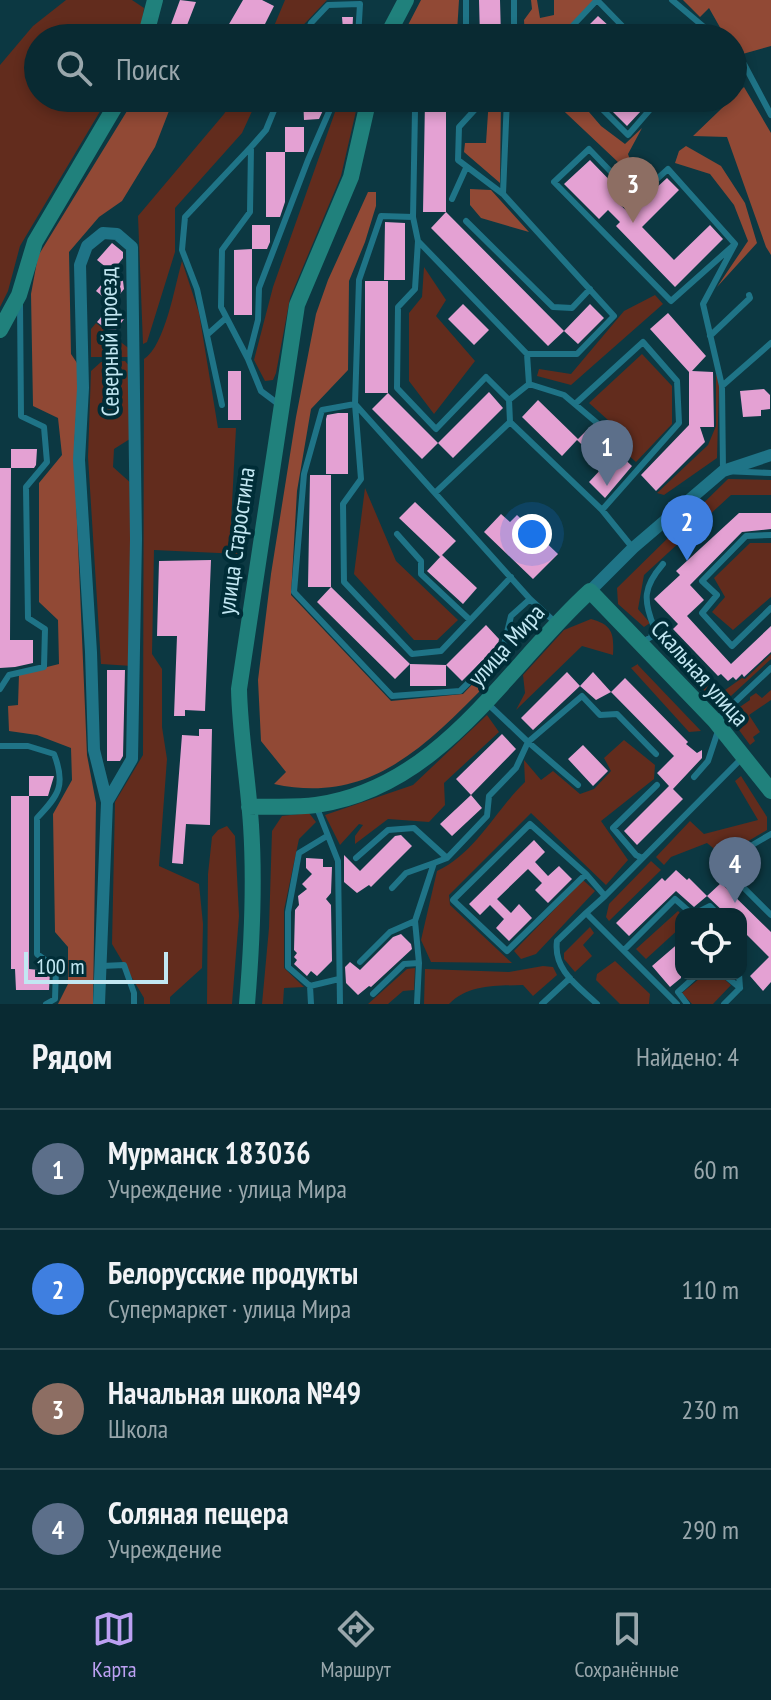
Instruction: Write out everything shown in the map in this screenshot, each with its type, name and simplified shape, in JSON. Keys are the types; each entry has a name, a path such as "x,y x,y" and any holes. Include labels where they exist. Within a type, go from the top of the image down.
{"street":[{"path":"149,24 155,0"},
{"path":"393,24 406,0"},
{"path":"0,330 19,295 35,242 112,112"},
{"name":"улица Старостина","path":"247,1004 254,922 239,689 297,305 351,177 366,112"},
{"name":"Северный проезд","path":"99,1004 107,802 94,750 79,460 83,388 80,265 87,246 103,233 117,234 132,247 135,509 132,759 107,802"},
{"name":"улица Мира","path":"249,807 317,805 366,792 411,770 451,738 487,703 556,623 633,548 723,471 771,455"},
{"name":"Скальная улица","path":"590,591 717,724 771,791"}],"lane":[{"path":"466,0 466,24"},
{"path":"514,0 514,24"},
{"path":"574,24 597,0 620,24"},
{"path":"672,0 700,24"},
{"path":"311,24 328,5 360,4 359,24"},
{"path":"747,70 771,115"},
{"path":"222,405 197,289 182,250 185,217 266,130 273,112"},
{"path":"248,359 258,320 259,288 329,112"},
{"path":"415,112 413,217 418,241 415,289 398,307 397,388 436,429 486,377 509,400 510,422 602,510 633,548"},
{"path":"473,112 459,127 458,160 503,194 614,316 577,354 527,354"},
{"path":"503,194 506,112"},
{"path":"605,112 628,135 648,112"},
{"path":"251,147 250,212 222,250 221,307 261,391 281,406"},
{"path":"589,149 636,198 668,169 735,244 671,301 554,182 589,149"},
{"path":"452,199 466,168"},
{"path":"413,217 381,216 359,280 355,404 361,479 343,504 344,582 412,654 441,651 511,577"},
{"path":"466,221 553,307 572,308 590,289"},
{"path":"418,241 527,354 529,384"},
{"path":"735,244 703,304 722,386 723,471 771,473"},
{"path":"0,689 9,675 44,667 45,629 28,618 26,487 47,462 44,427 21,416 19,295"},
{"path":"710,336 750,298 749,295"},
{"path":"208,334 226,318"},
{"path":"575,404 643,342 677,381 679,423 602,510"},
{"path":"722,386 771,343"},
{"path":"509,400 529,384"},
{"path":"529,384 564,395 616,439"},
{"path":"355,404 530,599 556,623"},
{"path":"355,404 322,410 304,474 294,592 392,696 460,691 503,649 511,616 530,599"},
{"path":"436,492 510,422"},
{"path":"397,534 421,561 421,574 470,620"},
{"path":"771,535 746,536 702,581 717,595 702,613 732,646 771,608"},
{"path":"641,643 651,637 654,627 645,606 650,580 663,564"},
{"path":"694,777 708,761 717,724 771,668"},
{"path":"392,888 406,873 447,858 487,816 489,796 516,768 528,742 582,696 600,715 617,714 656,754"},
{"path":"487,703 578,785"},
{"path":"0,746 28,746 54,754 62,774 56,798 37,818 37,954 56,968 55,999 46,1004"},
{"path":"597,1004 559,966 557,941 743,757"},
{"path":"642,858 613,828 657,785"},
{"path":"317,805 338,861 340,1004"},
{"path":"586,874 507,951 453,900 530,824 586,874 605,896"},
{"path":"356,858 388,830 414,828 447,858"},
{"path":"771,834 720,864 771,915"},
{"path":"311,1004 310,986 288,967 288,912 299,853 327,836"},
{"path":"417,1004 419,963 415,921 434,863"},
{"path":"624,950 675,899 686,908"},
{"path":"586,913 677,1004"},
{"path":"360,962 390,932 415,921"},
{"path":"373,994 404,964 419,963"},
{"path":"102,966 124,965 134,993 134,1004"},
{"path":"542,1004 570,978"},
{"path":"310,986 339,979"},
{"path":"687,1004 678,992 691,980"},
{"path":"730,980 740,988"},
{"path":"724,1004 740,988 739,980"}],"shaded area":[{"path":"66,0 132,0 144,8 142,24 36,24"},
{"path":"285,0 327,0 304,24 275,24"},
{"path":"421,0 459,0 458,24 409,24"},
{"path":"531,0 537,0 540,18 554,15 554,0 594,0 571,24 524,24 532,9"},
{"path":"683,0 771,0 771,46 747,53 747,24 718,24 709,8 700,17"},
{"path":"24,37 24,112 100,112 20,246 8,291 0,307 0,65"},
{"path":"747,92 771,133 771,255 727,137 693,136 718,112 747,112"},
{"path":"126,112 169,112 155,147 122,201 99,217 69,252 71,354 79,366 74,450 87,755 96,803 93,1004 58,1004 68,984 68,947 55,932 53,814 72,780 71,748 37,735 9,731 8,706 18,705 19,674 59,664 58,620 39,602 39,483 62,455 58,418 33,406 31,294 38,256"},
{"path":"252,112 242,133 175,208 175,252 147,342 143,344 138,216 224,114"},
{"path":"335,112 356,112 341,176 290,298 276,373 273,380 265,381 254,360 273,287"},
{"path":"488,112 501,112 500,183 464,152 465,143 486,143"},
{"path":"565,112 589,112 601,126 625,144 642,128 628,154 637,180"},
{"path":"686,146 721,166 745,203 757,243 717,287 748,241 734,205 710,174 675,163 679,151"},
{"path":"470,189 491,190 529,232 481,218 470,205"},
{"path":"368,192 376,192 376,206 349,281 348,370 311,409 297,491 291,595 391,701 463,694 486,670 487,684 418,748 367,778 339,786 308,788 274,784 286,772 261,741 258,680 271,574 316,314"},
{"path":"182,261 199,313 218,428 236,428 231,523 240,554 154,550 152,654 162,669 162,727 167,759 159,866 199,884 203,924 202,968 170,997 170,1004 144,1004 144,998 112,944 115,802 143,755 144,359 158,342"},
{"path":"424,267 446,300 436,316 475,361 434,414 409,381 409,313 422,297"},
{"path":"655,295 663,304 571,385 537,376 539,369 571,374 624,311"},
{"path":"96,323 131,350 131,357 91,357 91,329"},
{"path":"642,354 672,386 672,424 636,462 618,446 627,437 589,403"},
{"path":"125,361 131,368 133,437 114,449 113,467 133,485 132,666 101,664 88,457 91,371 101,362"},
{"path":"716,372 719,385 717,458 664,495 657,493 708,445 716,426"},
{"path":"728,479 771,480 771,495 731,495 644,575 638,609 650,623 644,627 618,604 617,588"},
{"path":"365,488 396,561 458,620 437,640 414,640 354,574"},
{"path":"750,543 771,543 771,597 733,630 712,612 725,597 714,578"},
{"path":"591,619 604,624 611,631 613,655 582,646 516,710 525,693 523,675 564,630"},
{"path":"663,631 711,684 725,690 745,679 771,654 771,659 719,707 656,638"},
{"path":"638,664 701,731 689,732 631,668"},
{"path":"771,690 771,700 749,715 760,732 753,737 755,741 750,745 728,715 756,693 762,698"},
{"path":"487,715 499,732 444,783 445,805 429,822 388,819 355,844 355,836 363,825 359,824 340,845 325,815 413,785"},
{"path":"624,740 655,765 654,779 601,821 628,860 606,885 531,813 449,895 450,905 512,963 431,962 421,940 437,871 474,843 525,782 524,760 541,780 553,771 580,794 594,789 611,771 604,758"},
{"path":"741,776 767,817 767,830 723,856 707,843 671,857 664,865 656,857 690,821 704,834 758,820 735,781"},
{"path":"309,813 316,822 299,839 284,910 284,968 304,987 284,988 283,1004 262,1004 269,928 272,831 282,816"},
{"path":"227,826 235,836 239,916 232,1004 207,1004 208,874 212,837"},
{"path":"651,861 661,870 609,921 606,917 609,904"},
{"path":"583,880 595,891 536,954 521,959 514,951"},
{"path":"675,914 675,932 646,959 636,949"},
{"path":"590,927 594,933 583,945 592,956 575,972 564,959 564,953"},
{"path":"615,961 650,994 649,1004 620,1004 596,980 597,974"},
{"path":"553,967 557,975 533,996 523,985 493,986 474,989 449,1004 424,1004 425,969 509,972"},
{"path":"415,968 414,990 403,991 388,1004 368,1004 407,969"},
{"path":"698,980 725,980 731,985 713,1004 692,1004 682,993"}],"building":[{"path":"180,0 196,2 187,24 171,24"},
{"path":"243,0 262,0 274,6 265,24 229,24"},
{"path":"479,0 500,0 501,24 480,24"},
{"path":"598,16 607,24 590,24"},
{"path":"342,17 353,17 353,24 343,24"},
{"path":"304,112 322,112 319,119 304,120"},
{"path":"425,112 446,112 446,212 423,212"},
{"path":"613,112 640,112 627,126"},
{"path":"285,127 304,127 304,152 285,152"},
{"path":"266,152 285,152 285,202 280,217 266,217"},
{"path":"590,160 624,195 617,202 629,213 667,178 679,190 642,227 674,260 710,225 723,239 675,287 616,226 620,222 608,210 599,219 564,184"},
{"path":"446,212 564,331 548,346 431,228"},
{"path":"385,222 405,223 405,280 384,280"},
{"path":"252,225 270,225 267,249 252,249"},
{"path":"112,243 123,252 123,258 112,272 97,260"},
{"path":"252,249 252,315 234,315 234,250"},
{"path":"112,272 123,281 124,289 112,304 96,291"},
{"path":"365,281 388,281 388,393 365,393"},
{"path":"112,304 124,313 124,319 113,334 97,322"},
{"path":"463,304 489,330 474,345 448,319"},
{"path":"590,304 604,318 578,344 564,331"},
{"path":"668,313 706,356 692,371 713,372 714,427 700,427 705,442 656,491 641,475 689,425 689,372 650,329"},
{"path":"228,371 241,371 241,420 228,420"},
{"path":"764,389 770,395 770,409 761,410 761,416 743,417 740,391"},
{"path":"489,392 503,408 453,458 438,443"},
{"path":"388,393 438,443 422,459 372,409"},
{"path":"538,400 578,439 590,427 632,466 605,498 589,482 604,466 577,440 562,456 522,417"},
{"path":"348,413 348,474 326,474 326,419 327,415"},
{"path":"11,449 37,449 34,468 11,468"},
{"path":"0,468 11,468 10,640 33,640 33,663 0,668"},
{"path":"310,475 331,475 331,587 308,587"},
{"path":"415,502 456,541 440,557 399,518"},
{"path":"739,513 771,513 771,529 742,532 690,585 704,600 687,616 731,664 771,626 771,652 744,677 742,674 736,680 733,677 728,681 721,674 718,676 673,629 678,624 654,599 680,575 676,571"},
{"path":"501,514 510,522 517,515 558,554 533,579 484,532"},
{"path":"442,555 477,588 463,604 427,571"},
{"path":"211,560 205,711 185,710 185,716 174,716 177,636 157,636 159,561"},
{"path":"331,587 410,664 395,679 317,602"},
{"path":"486,625 499,639 498,645 462,681 446,665"},
{"path":"410,664 446,665 446,686 410,686"},
{"path":"107,670 125,670 123,756 120,761 107,761"},
{"path":"567,672 580,686 533,730 521,718"},
{"path":"593,672 611,692 596,700 580,686"},
{"path":"625,678 688,742 686,744 697,753 702,750 702,758 673,789 683,799 637,845 624,831 669,786 657,773 674,756 611,692"},
{"path":"199,729 212,729 210,825 186,824 183,864 172,863 182,735 199,736"},
{"path":"502,734 516,749 471,795 456,779"},
{"path":"583,745 608,771 593,786 568,759"},
{"path":"29,776 54,776 48,796 29,796"},
{"path":"471,795 482,808 452,836 440,824"},
{"path":"11,796 29,796 29,969 50,971 49,990 16,990 15,969 11,969"},
{"path":"401,835 412,846 371,887 369,885 357,893 344,882 344,855 360,871 395,836"},
{"path":"534,840 545,852 535,862 548,876 559,866 572,879 548,903 535,890 542,883 528,869 497,899 511,913 519,904 532,918 509,941 496,928 504,919 490,905 480,915 469,904"},
{"path":"306,858 323,859 323,867 332,867 331,893 326,899 331,905 332,961 317,976 311,971 307,976 294,964 297,960 294,957 297,953 294,950 295,910 299,905 298,896 307,889 302,884 312,874 306,868"},
{"path":"676,870 707,896 694,907 676,891 629,936 616,923 662,878 665,881"},
{"path":"721,883 747,908 720,908 707,896"},
{"path":"747,908 771,932 771,982 763,991 750,976 769,957 747,935"},
{"path":"401,934 412,949 358,995 346,983 345,967 350,962 360,970 393,937"},
{"path":"675,946 675,980 679,980 670,987 652,966"}],"place":[{"name":"Начальная школа №49","path":"633,223"},
{"name":"Мурманск 183036","path":"607,486"},
{"name":"Белорусские продукты","path":"687,561"},
{"name":"Соляная пещера","path":"735,903"}]}
